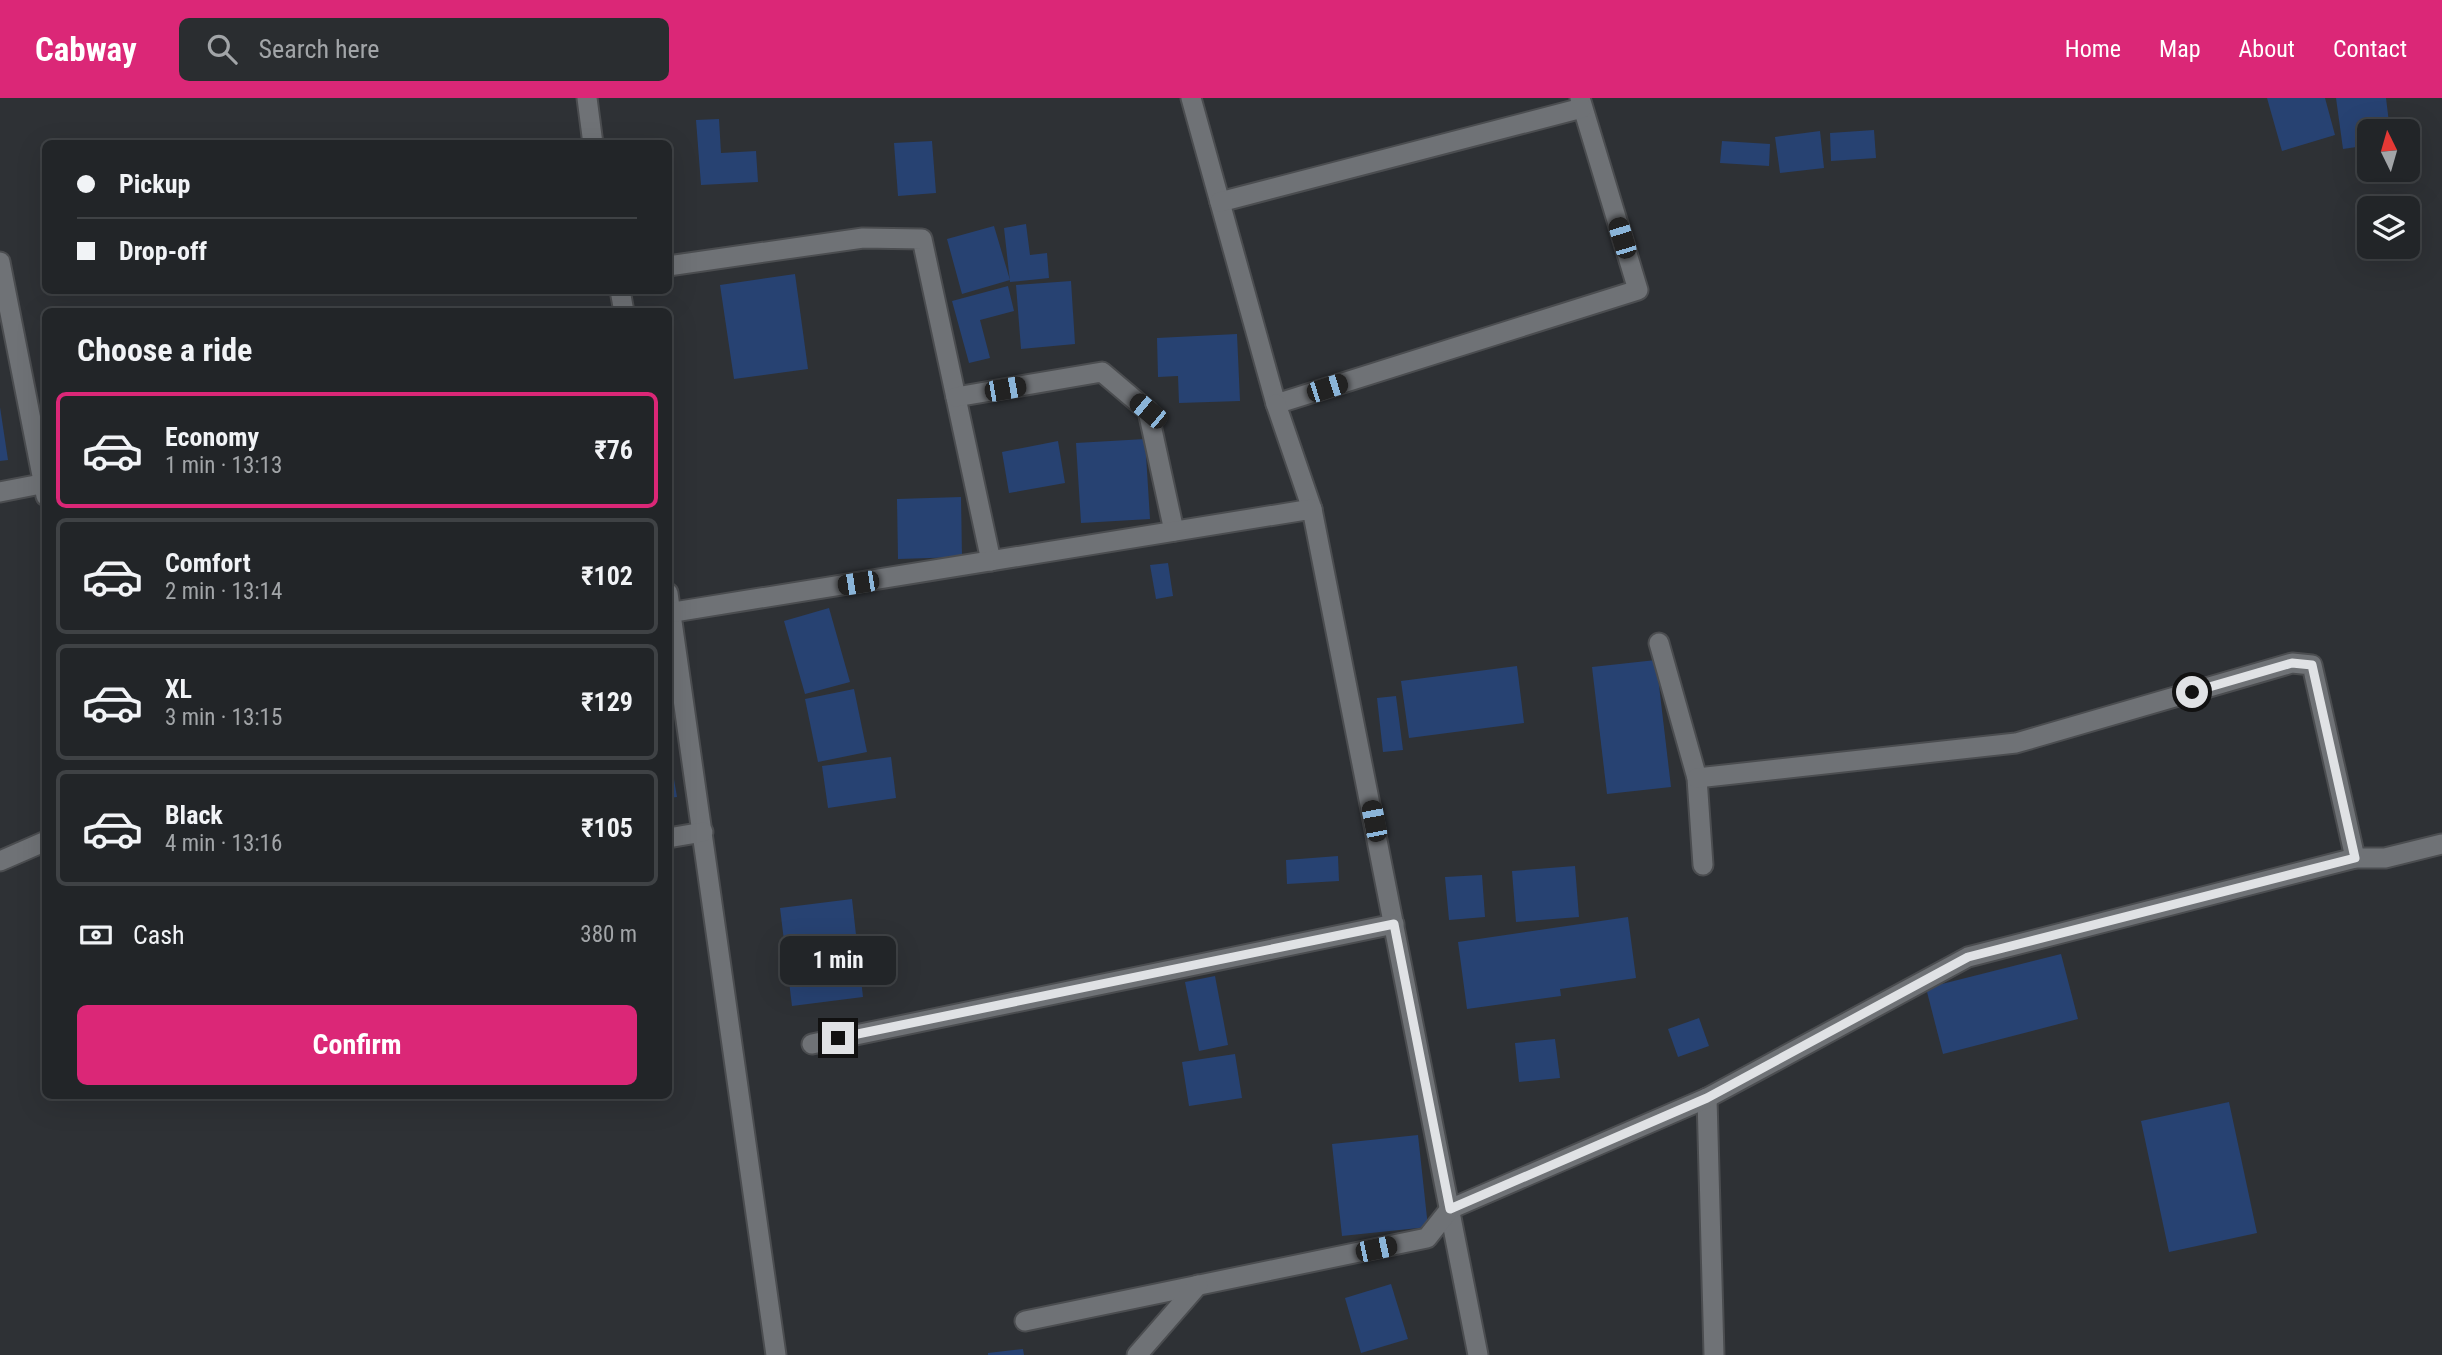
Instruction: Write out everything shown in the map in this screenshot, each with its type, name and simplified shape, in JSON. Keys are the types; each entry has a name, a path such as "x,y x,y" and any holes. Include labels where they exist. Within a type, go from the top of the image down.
{"street":[{"path":"587,98 592,140"},
{"path":"1191,98 1276,404 1312,509 1478,1355"},
{"path":"1220,202 1581,103 1637,290 1276,404"},
{"path":"672,264 863,238 922,239 990,561"},
{"path":"0,262 42,473"},
{"path":"956,397 1102,372 1148,411 1174,531"},
{"path":"0,492 42,488"},
{"path":"672,613 1312,509"},
{"path":"672,627 776,1355"},
{"path":"1659,643 1697,778 1703,865"},
{"path":"1697,778 2016,743 2292,663 2312,665 2355,858"},
{"path":"672,837 702,832"},
{"path":"0,861 42,843"},
{"path":"1025,1321 1427,1238 1450,1209 1707,1098 1968,957 2355,858 2385,858 2442,844"},
{"path":"812,1044 1394,924"},
{"path":"1707,1098 1714,1355"},
{"path":"1137,1355 1198,1285"}],"building":[{"path":"2267,98 2325,98 2335,135 2282,151"},
{"path":"2336,98 2386,98 2389,119 2357,119 2357,147 2343,149"},
{"path":"719,119 721,153 756,151 758,182 701,185 696,120"},
{"path":"1874,130 1876,158 1831,161 1830,133"},
{"path":"1820,131 1824,168 1780,173 1775,137"},
{"path":"932,141 936,193 898,196 894,143"},
{"path":"1722,141 1770,144 1769,166 1720,163"},
{"path":"1026,224 1030,255 1047,253 1049,278 1010,282 1004,228"},
{"path":"994,226 1010,280 962,294 947,239"},
{"path":"795,274 808,369 734,379 720,285"},
{"path":"1071,281 1075,344 1021,349 1016,285"},
{"path":"1008,286 1014,311 980,320 990,358 969,363 952,301"},
{"path":"1237,334 1240,401 1179,403 1178,376 1158,377 1157,338"},
{"path":"0,407 8,460 0,461"},
{"path":"1145,439 1150,519 1081,523 1076,443"},
{"path":"1058,441 1065,483 1009,493 1002,452"},
{"path":"961,497 962,557 898,559 897,499"},
{"path":"1168,563 1173,596 1156,599 1150,565"},
{"path":"829,608 850,682 805,694 784,621"},
{"path":"1656,660 1671,787 1607,794 1592,667"},
{"path":"1517,666 1524,723 1409,738 1401,681"},
{"path":"854,689 867,752 818,762 805,699"},
{"path":"1396,696 1403,750 1383,752 1377,698"},
{"path":"891,757 896,798 828,808 822,766"},
{"path":"672,767 677,797 672,798"},
{"path":"1338,856 1339,881 1287,884 1286,860"},
{"path":"1575,866 1579,917 1516,922 1512,871"},
{"path":"1482,875 1485,917 1449,920 1445,877"},
{"path":"852,899 863,997 792,1006 780,908"},
{"path":"1628,917 1636,978 1560,989 1561,996 1467,1009 1458,942"},
{"path":"2061,954 2078,1019 1943,1054 1926,988"},
{"path":"1215,976 1228,1045 1199,1051 1185,982"},
{"path":"1699,1018 1709,1046 1678,1057 1668,1029"},
{"path":"1555,1039 1560,1078 1519,1082 1515,1043"},
{"path":"1235,1054 1242,1098 1189,1106 1182,1062"},
{"path":"2229,1102 2257,1233 2169,1252 2141,1121"},
{"path":"1418,1135 1428,1227 1342,1236 1332,1144"},
{"path":"1391,1284 1408,1339 1361,1353 1345,1298"},
{"path":"1023,1349 1024,1355 988,1355 988,1353"}],"route":[{"path":"838,1038 1394,924 1450,1209 1707,1098 1968,957 2355,858 2312,665 2292,663 2192,692"}]}
